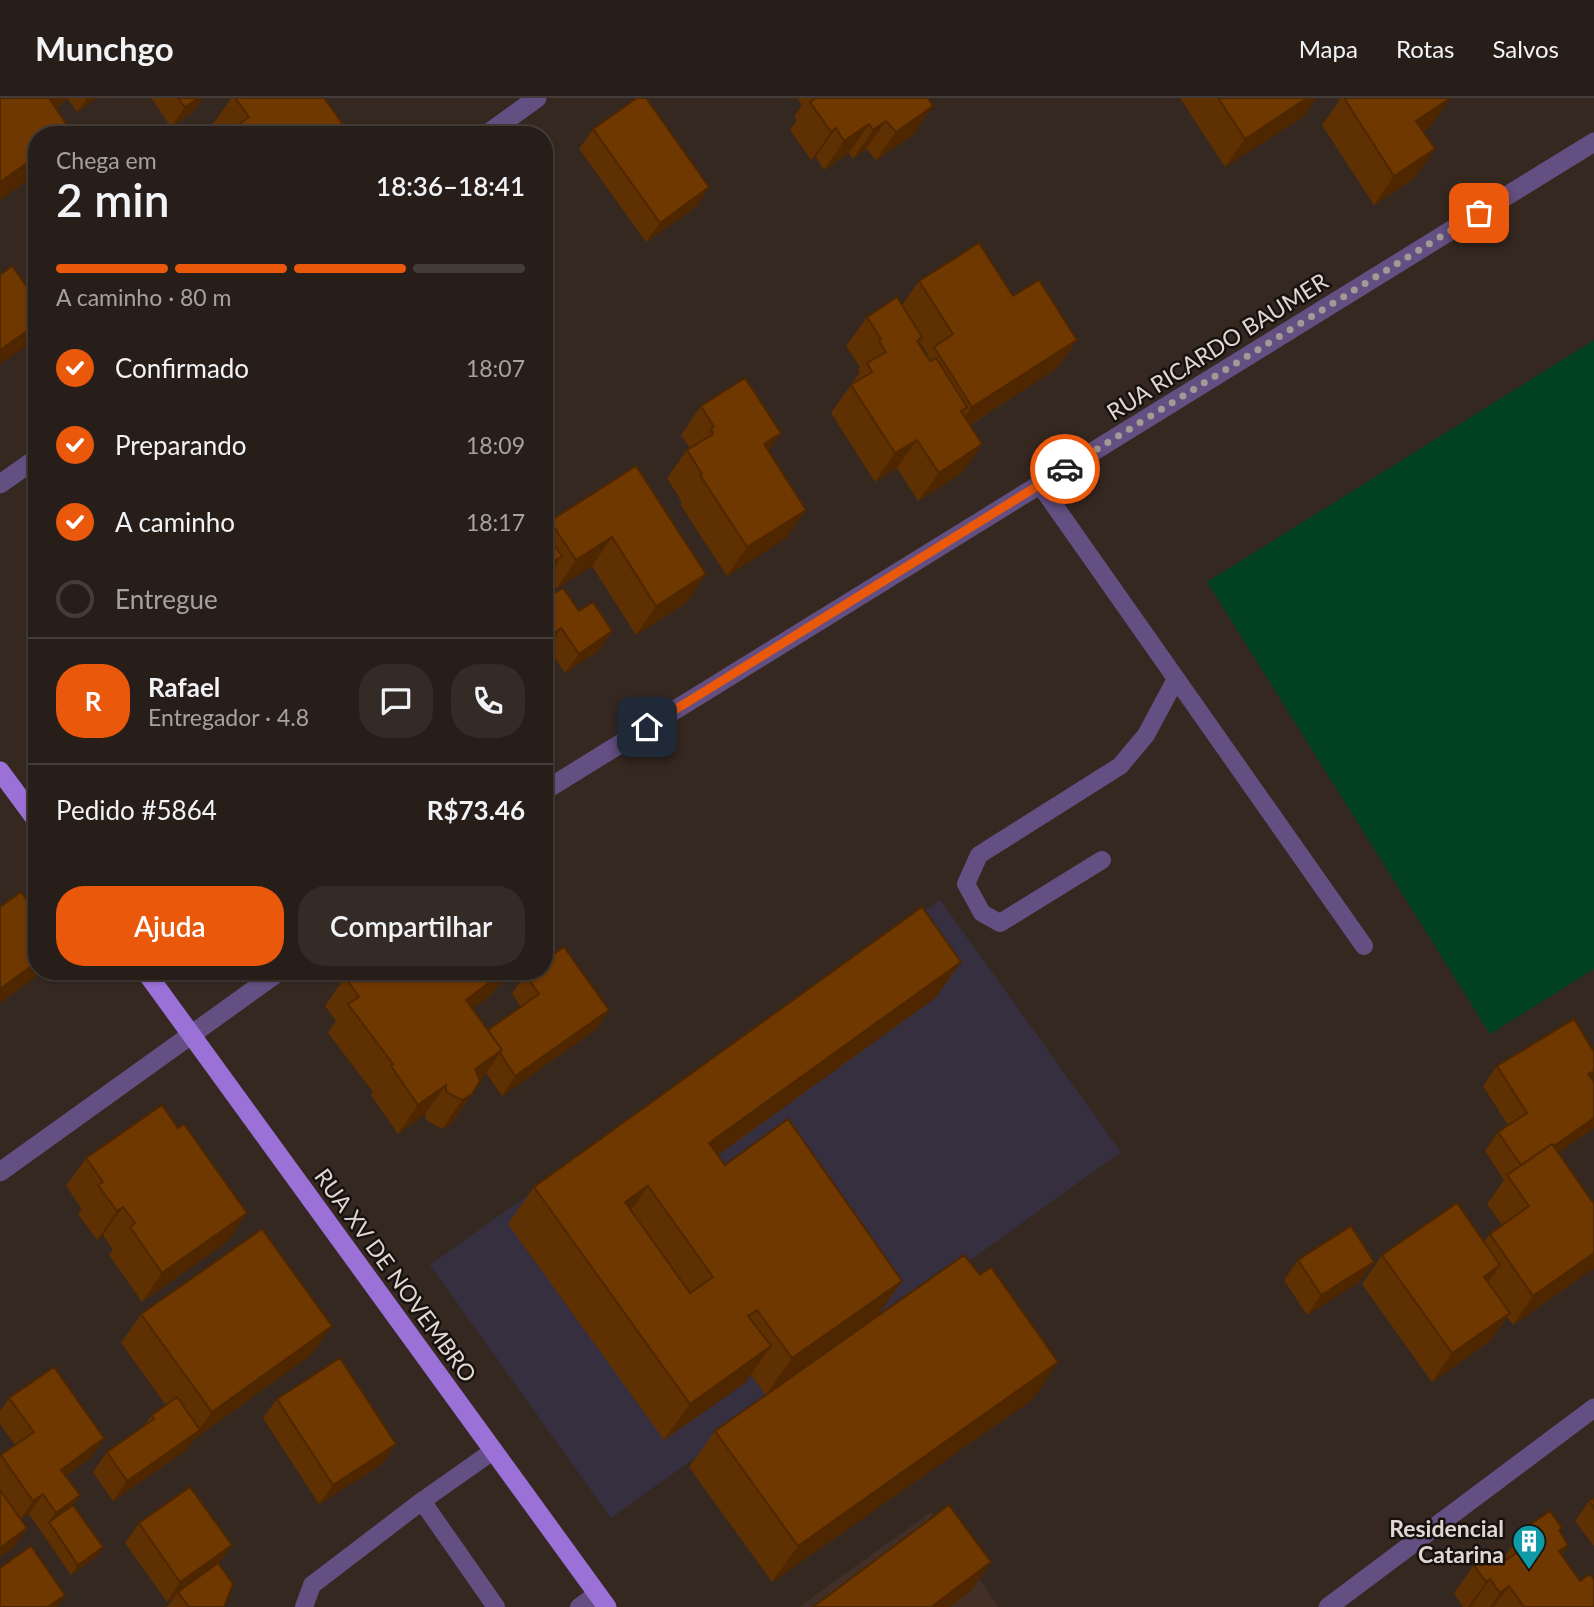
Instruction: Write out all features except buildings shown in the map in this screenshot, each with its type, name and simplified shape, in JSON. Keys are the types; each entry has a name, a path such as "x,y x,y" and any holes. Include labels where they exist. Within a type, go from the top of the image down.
{"main road":[{"path":"0,771 28,809"},
{"name":"RUA XV DE NOVEMBRO","path":"152,980 602,1600"}],"street":[{"path":"498,126 537,98"},
{"name":"RUA RICARDO BAUMER","path":"553,786 1594,142"},
{"path":"0,484 28,464"},
{"path":"0,1172 268,980"},
{"path":"1328,1607 1594,1408"}],"lane":[{"path":"1040,485 1364,946"},
{"path":"1102,860 1000,923 982,913 967,884 979,855 1120,766 1146,734 1176,679"},
{"path":"304,1607 312,1585 494,1451"},
{"path":"422,1502 496,1607"},
{"path":"579,1607 602,1600"}],"shaded area":[{"path":"940,900 1121,1152 611,1518 430,1265"},
{"path":"931,1512 999,1607 799,1607"}],"green space":[{"path":"1594,340 1594,969 1490,1034 1207,582"}],"way so far":[{"path":"1065,469 1479,213"}],"place":[{"name":"Residencial Catarina","path":"1529,1571"}],"route":[{"path":"647,727 1065,469"}]}
